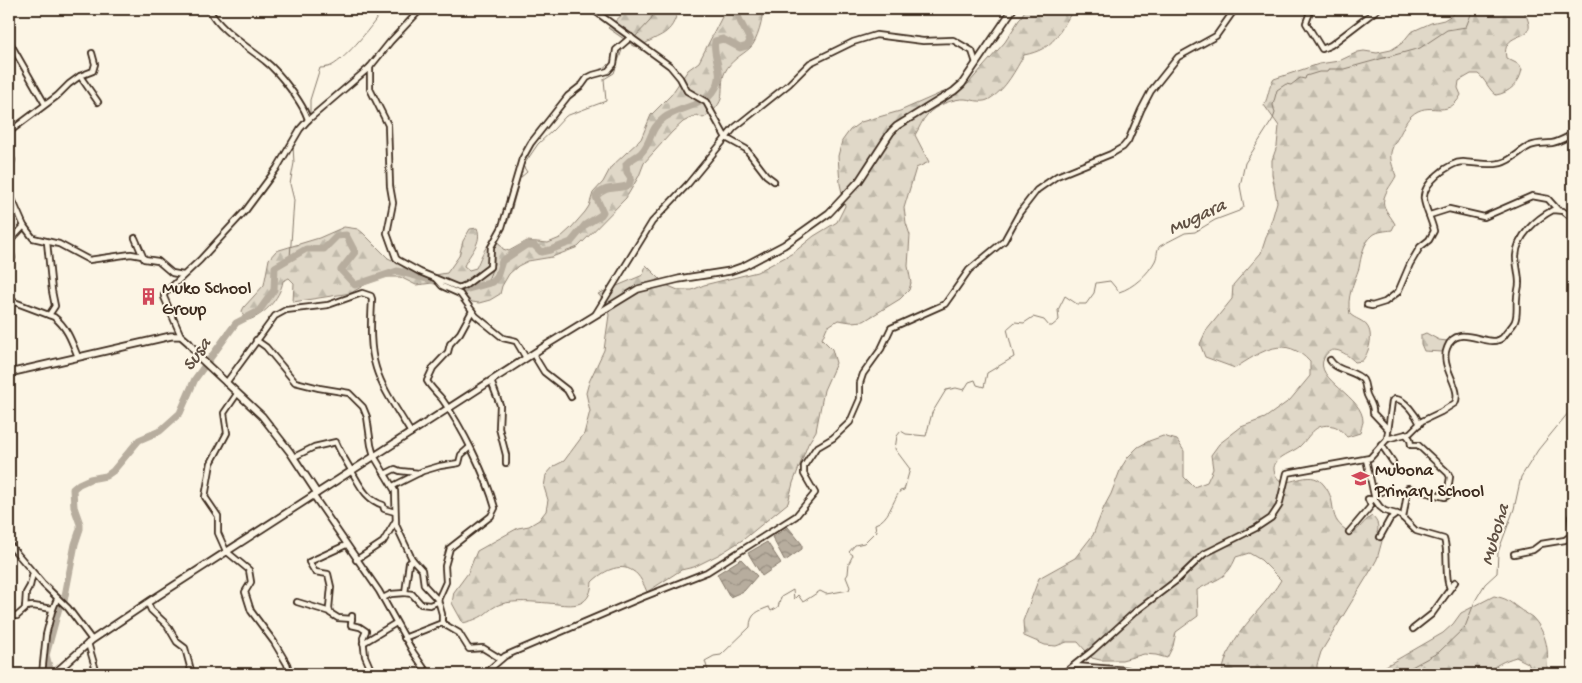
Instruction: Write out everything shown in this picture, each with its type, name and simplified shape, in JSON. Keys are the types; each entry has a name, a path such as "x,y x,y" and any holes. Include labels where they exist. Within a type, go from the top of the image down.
{"main road":[{"path":"54,674 90,642 226,551 638,288 744,266 784,245 830,212 859,180 897,126 954,91 962,84 1013,9"},
{"path":"9,373 181,336 226,383 262,416 294,457 315,494"}],"street":[{"path":"209,9 214,18 244,46 265,60 274,69 303,106 309,118"},
{"path":"181,336 163,295 200,260 246,210 277,168 300,129 309,118 370,67 421,9"},
{"path":"592,9 670,66 680,78 687,91 706,102 726,138 746,149 766,175 774,181"},
{"path":"484,674 505,656 714,568 796,516 815,493 804,474 804,466 816,448 833,438 850,422 860,398 860,383 863,374 881,349 891,328 945,304 969,270 1004,241 1020,212 1037,190 1057,176 1111,154 1123,147 1128,141 1151,91 1178,57 1216,36 1235,9"},
{"path":"1308,9 1306,22 1322,50 1378,9"},
{"path":"594,315 652,222 688,184 734,128 789,84 810,63 870,36 887,35 933,42 953,40 972,50 976,63"},
{"path":"370,67 370,89 388,125 390,186 393,203 387,233 398,260 436,280 459,288 490,267 491,247 502,227 522,159 534,137 553,117 568,96 582,85 587,78 608,71 614,64 616,50 631,37"},
{"path":"9,41 45,104"},
{"path":"9,132 80,76 89,74 94,70 95,61 92,53"},
{"path":"80,76 98,102"},
{"path":"1367,305 1372,306 1385,302 1398,292 1410,264 1420,247 1432,236 1434,232 1424,198 1425,190 1438,174 1452,164 1463,162 1480,165 1499,163 1514,157 1523,149 1533,145 1542,142 1552,143 1573,134"},
{"path":"9,154 12,160 9,171"},
{"path":"9,192 24,226 31,236 59,244 89,260 131,254 142,256"},
{"path":"1430,216 1454,209 1484,217 1532,196 1548,199 1557,209 1573,219"},
{"path":"1063,674 1135,612 1177,580 1204,554 1256,528 1271,518 1280,506 1287,472 1371,457 1381,444 1388,439 1412,432 1422,421 1441,412 1457,401 1447,368 1445,356 1447,348 1452,340 1464,336 1496,342 1501,339 1515,321 1519,284 1517,250 1528,229 1546,214 1557,209"},
{"path":"9,262 12,258 9,244 24,226"},
{"path":"134,238 142,256 146,260 158,261 172,272 183,275"},
{"path":"47,242 55,306 49,315"},
{"path":"436,280 442,286 460,294 476,316 503,338 516,341 526,358"},
{"path":"226,383 275,316 286,310 328,305 362,293 371,296 372,299 372,344 376,368 411,433"},
{"path":"9,300 60,321 67,330 78,357"},
{"path":"383,598 391,594 412,594 424,605 430,605 438,600 446,582 446,566 450,548 494,512 495,508 487,482 470,447 448,409 427,381 433,368 448,352 450,344 460,333 472,311"},
{"path":"256,340 266,347 295,382 349,393 363,407 367,417 374,456 396,491 396,512 395,522 383,542 356,560"},
{"path":"533,354 544,372 567,390 571,396"},
{"path":"1330,360 1333,365 1361,378 1366,386 1366,394 1374,409 1373,413 1388,429"},
{"path":"491,382 500,405 499,428 506,463"},
{"path":"238,394 224,413 227,433 211,463 206,497 218,516 218,533 226,551 249,570 251,582 245,592 251,611 274,642 287,664 290,674"},
{"path":"1388,439 1392,401 1396,398 1400,399 1416,415 1420,424"},
{"path":"1403,518 1408,488 1445,497 1447,496 1450,477 1418,445 1412,445 1406,434"},
{"path":"294,457 314,448 336,442 343,459 352,470 363,492 375,502 383,505 384,509 396,512"},
{"path":"1381,444 1393,462"},
{"path":"394,486 418,473 440,466 459,463 461,455 470,447"},
{"path":"1366,459 1375,500 1385,511 1397,514 1416,531 1444,538 1448,560 1447,583 1450,588"},
{"path":"385,474 395,469 418,473"},
{"path":"1373,489 1382,492"},
{"path":"315,494 356,560 383,598 404,638 428,674"},
{"path":"1349,532 1371,506 1368,499 1375,500"},
{"path":"1380,537 1390,519 1397,514"},
{"path":"1514,554 1533,550 1541,544 1565,540 1569,537 1573,538 1570,517 1573,514"},
{"path":"395,522 413,560 422,570 424,585 438,600 442,614 442,623"},
{"path":"9,544 33,573 68,608 90,642 97,674"},
{"path":"330,612 332,587 328,574 315,572 309,562 346,544"},
{"path":"405,594 410,563 413,560"},
{"path":"9,616 17,616 25,607 26,593 29,589 33,573"},
{"path":"1413,629 1432,614 1454,582"},
{"path":"42,674 46,635 57,599"},
{"path":"297,602 330,612 338,618 352,617 351,625 360,627 366,632 363,643 367,664 377,674"},
{"path":"148,603 151,610 167,626 177,642 186,648 192,674"},
{"path":"25,607 33,606 53,609"},
{"path":"363,643 396,623"},
{"path":"442,623 459,633 469,649 483,648 501,660"},
{"path":"404,638 442,623"},
{"path":"1074,666 1127,670 1136,674"}],"green space":[{"path":"628,9 678,9 669,30 640,47 634,46 608,28"},
{"path":"726,9 762,9 762,18 753,45 727,68 723,78 721,99 718,104 706,117 703,118 697,115 683,122 672,132 644,163 626,198 578,247 552,257 528,261 518,266 509,274 500,294 490,300 479,303 472,302 465,296 433,283 416,285 400,277 385,277 366,284 351,293 293,302 294,283 289,278 283,281 278,294 270,306 258,316 245,321 242,311 264,285 269,259 276,251 319,238 344,227 358,229 388,258 406,267 435,275 447,273 459,256 463,241 470,229 477,228 478,238 464,266 469,270 476,268 484,250 492,241 499,243 503,249 509,251 527,241 548,243 560,238 585,212 593,193 603,182 611,167 641,139 651,115 671,95 688,70 699,62"},
{"path":"1026,9 1074,9 1055,39 1043,49 1024,55 1010,78 988,100 960,99 945,103 930,112 922,122 915,135 929,162 916,168 904,208 910,235 908,266 911,283 909,290 900,299 864,321 838,320 827,327 822,339 832,349 836,363 824,390 816,431 808,444 793,483 788,503 744,539 694,567 681,570 647,592 642,580 628,568 611,569 592,582 587,598 583,602 571,605 524,602 506,603 496,606 477,619 463,623 452,603 454,592 468,573 477,551 518,528 529,526 539,520 546,511 548,500 544,487 546,475 554,466 564,461 584,434 590,411 586,393 604,350 609,315 606,303 598,294 643,275 646,265 666,285 678,290 692,290 704,285 757,272 793,253 814,236 837,222 845,206 840,184 838,156 842,141 850,130 861,122 900,111 941,93 968,84 1005,42"},
{"path":"1458,9 1523,9 1529,22 1529,29 1526,33 1512,40 1506,49 1506,58 1518,64 1522,69 1519,79 1505,92 1496,95 1478,74 1471,74 1459,81 1458,88 1461,95 1450,107 1418,111 1407,121 1391,151 1392,164 1396,176 1385,194 1383,202 1395,224 1392,230 1375,234 1367,242 1363,250 1349,302 1350,314 1363,322 1369,330 1369,349 1362,361 1355,362 1344,353 1335,350 1327,353 1324,358 1323,366 1326,374 1356,404 1361,413 1363,422 1360,433 1347,437 1341,430 1335,427 1321,426 1313,431 1299,447 1277,461 1275,465 1276,476 1280,480 1285,482 1311,478 1318,480 1324,485 1329,492 1338,522 1351,533 1372,516 1377,522 1377,533 1382,541 1377,559 1371,570 1321,652 1317,665 1317,674 1222,674 1226,659 1238,635 1281,580 1261,560 1249,553 1236,557 1233,565 1225,574 1197,590 1198,616 1176,632 1173,646 1167,658 1144,654 1122,660 1100,660 1092,658 1078,642 1067,642 1056,646 1045,645 1024,636 1023,621 1039,578 1075,558 1093,535 1121,468 1138,447 1163,436 1177,440 1184,451 1184,477 1194,487 1207,482 1213,469 1211,455 1219,444 1241,427 1265,418 1290,400 1310,376 1310,362 1292,349 1282,347 1264,351 1235,368 1205,357 1200,344 1206,331 1232,299 1233,285 1261,253 1277,202 1272,174 1272,160 1277,146 1279,126 1264,105 1274,79 1319,64 1339,61 1358,52 1377,53 1391,50 1402,43 1411,32 1431,23 1444,20"},
{"path":"1426,333 1439,340 1447,341 1443,352 1424,351 1421,344 1421,335"},
{"path":"1494,596 1507,600 1532,617 1537,623 1546,644 1548,658 1546,673 1533,674 1528,663 1516,657 1507,660 1486,674 1372,674 1443,633 1461,613"}],"water":[{"path":"788,527 802,544 802,549 785,561 772,537"},
{"path":"767,542 781,563 762,576 748,553"},
{"path":"741,559 757,576 744,591 730,597 717,574"}],"waterway":[{"path":"310,117 310,100 320,68 331,66 345,56 367,32 383,9"},
{"path":"634,38 650,21 656,9"},
{"name":"Susa","path":"64,601 75,544 80,529 74,507 73,489 90,479 106,476 113,471 139,440 160,431 180,413 195,379 236,323 259,311 274,290 275,267 306,249 324,249 337,236 346,235 355,252 341,270 355,285 397,271 435,281 439,280 449,288 460,291 493,282 497,277 502,261 526,245 534,245 541,252 571,242 585,225 603,212 596,197 599,193 607,189 629,185 631,178 627,172 626,164 645,149 659,122 671,114 695,105 709,97 714,91 719,78 714,46 715,41 723,39 740,48 747,46 750,41 738,17 737,9"},
{"name":"Mugara","path":"709,674 705,661 714,656 721,655 750,627 751,619 755,614 769,607 771,611 778,607 781,597 793,590 794,599 798,595 803,602 820,591 826,594 849,590 850,587 846,577 853,555 849,552 855,545 864,543 876,531 875,524 884,519 897,495 900,491 904,490 910,469 895,449 897,436 901,431 906,434 926,436 932,413 946,390 956,388 964,390 969,382 975,380 977,385 984,387 987,373 1014,357 1007,329 1015,322 1024,323 1033,317 1044,320 1049,326 1052,326 1059,320 1058,310 1065,296 1077,304 1086,304 1094,293 1096,283 1110,281 1119,292 1124,290 1135,284 1148,271 1155,261 1160,246 1185,233 1195,232 1215,220 1239,211 1244,207 1240,186 1245,163 1273,119 1275,113 1273,105 1277,90 1286,84 1291,85 1300,78 1305,79 1306,76 1327,72 1329,69 1344,69 1420,48 1447,30 1466,27 1473,9"},
{"path":"487,283 494,264 494,248 509,219 520,178 527,172 523,166 538,144 566,116 606,101 604,79 614,73 623,47 631,41"},
{"path":"290,258 294,200 290,184 294,163 293,146 295,141"},
{"name":"Muboha","path":"1399,674 1439,652 1465,627 1475,601 1485,584 1497,573 1498,552 1514,509 1521,477 1538,450 1573,407"},
{"name":"Susa","path":"51,674 46,655 60,604"}],"place":[{"name":"Muko School Group","path":"148,297"},
{"name":"Mubona Primary School","path":"1361,479"}]}
